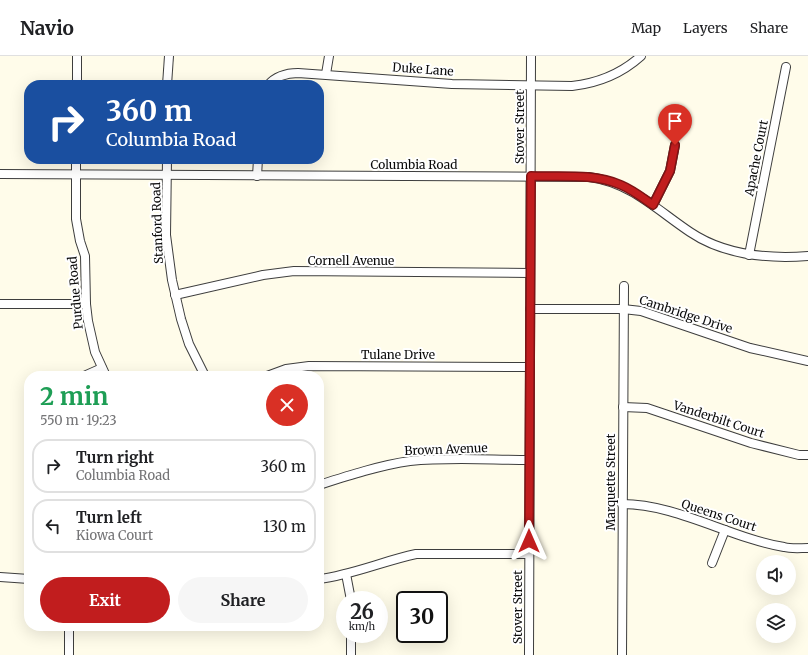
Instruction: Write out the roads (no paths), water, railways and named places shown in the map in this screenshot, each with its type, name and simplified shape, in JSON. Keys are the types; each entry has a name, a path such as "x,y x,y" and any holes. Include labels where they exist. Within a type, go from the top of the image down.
{"street":[{"path":"76,80 77,56"},
{"path":"168,56 168,80"},
{"path":"326,74 329,56"},
{"name":"Stover Street","path":"529,655 531,56"},
{"name":"Duke Lane","path":"274,80 291,73 326,74 452,84 572,86 596,82 617,73 641,56"},
{"name":"Apache Court","path":"748,254 786,67"},
{"path":"653,205 670,171 675,145"},
{"name":"Purdue Road","path":"76,164 76,219 80,241 86,256 86,304 90,334 95,352 104,371"},
{"name":"Stanford Road","path":"167,164 166,235 175,295 189,344 202,371"},
{"path":"257,176 258,164"},
{"name":"Columbia Road","path":"0,174 589,177 609,181 633,191 702,239 727,249 748,254 773,257 808,256"},
{"name":"Cornell Avenue","path":"175,295 263,275 294,271 530,273"},
{"name":"Marquette Street","path":"622,655 624,286"},
{"path":"0,304 86,304"},
{"name":"Cambridge Drive","path":"530,309 641,310 750,348 808,361"},
{"name":"Tulane Drive","path":"281,371 309,366 530,367"},
{"name":"Vanderbilt Court","path":"623,407 647,408 751,442 798,455 808,455"},
{"name":"Brown Avenue","path":"324,484 409,461 440,459 530,460"},
{"name":"Queens Court","path":"622,504 650,506 753,540 785,548 808,548"},
{"path":"712,563 725,530"},
{"path":"324,577 346,574 401,557 416,554 529,554"},
{"path":"346,574 349,591"},
{"path":"0,577 24,579"},
{"path":"69,631 69,655"},
{"path":"351,643 351,655"}]}
